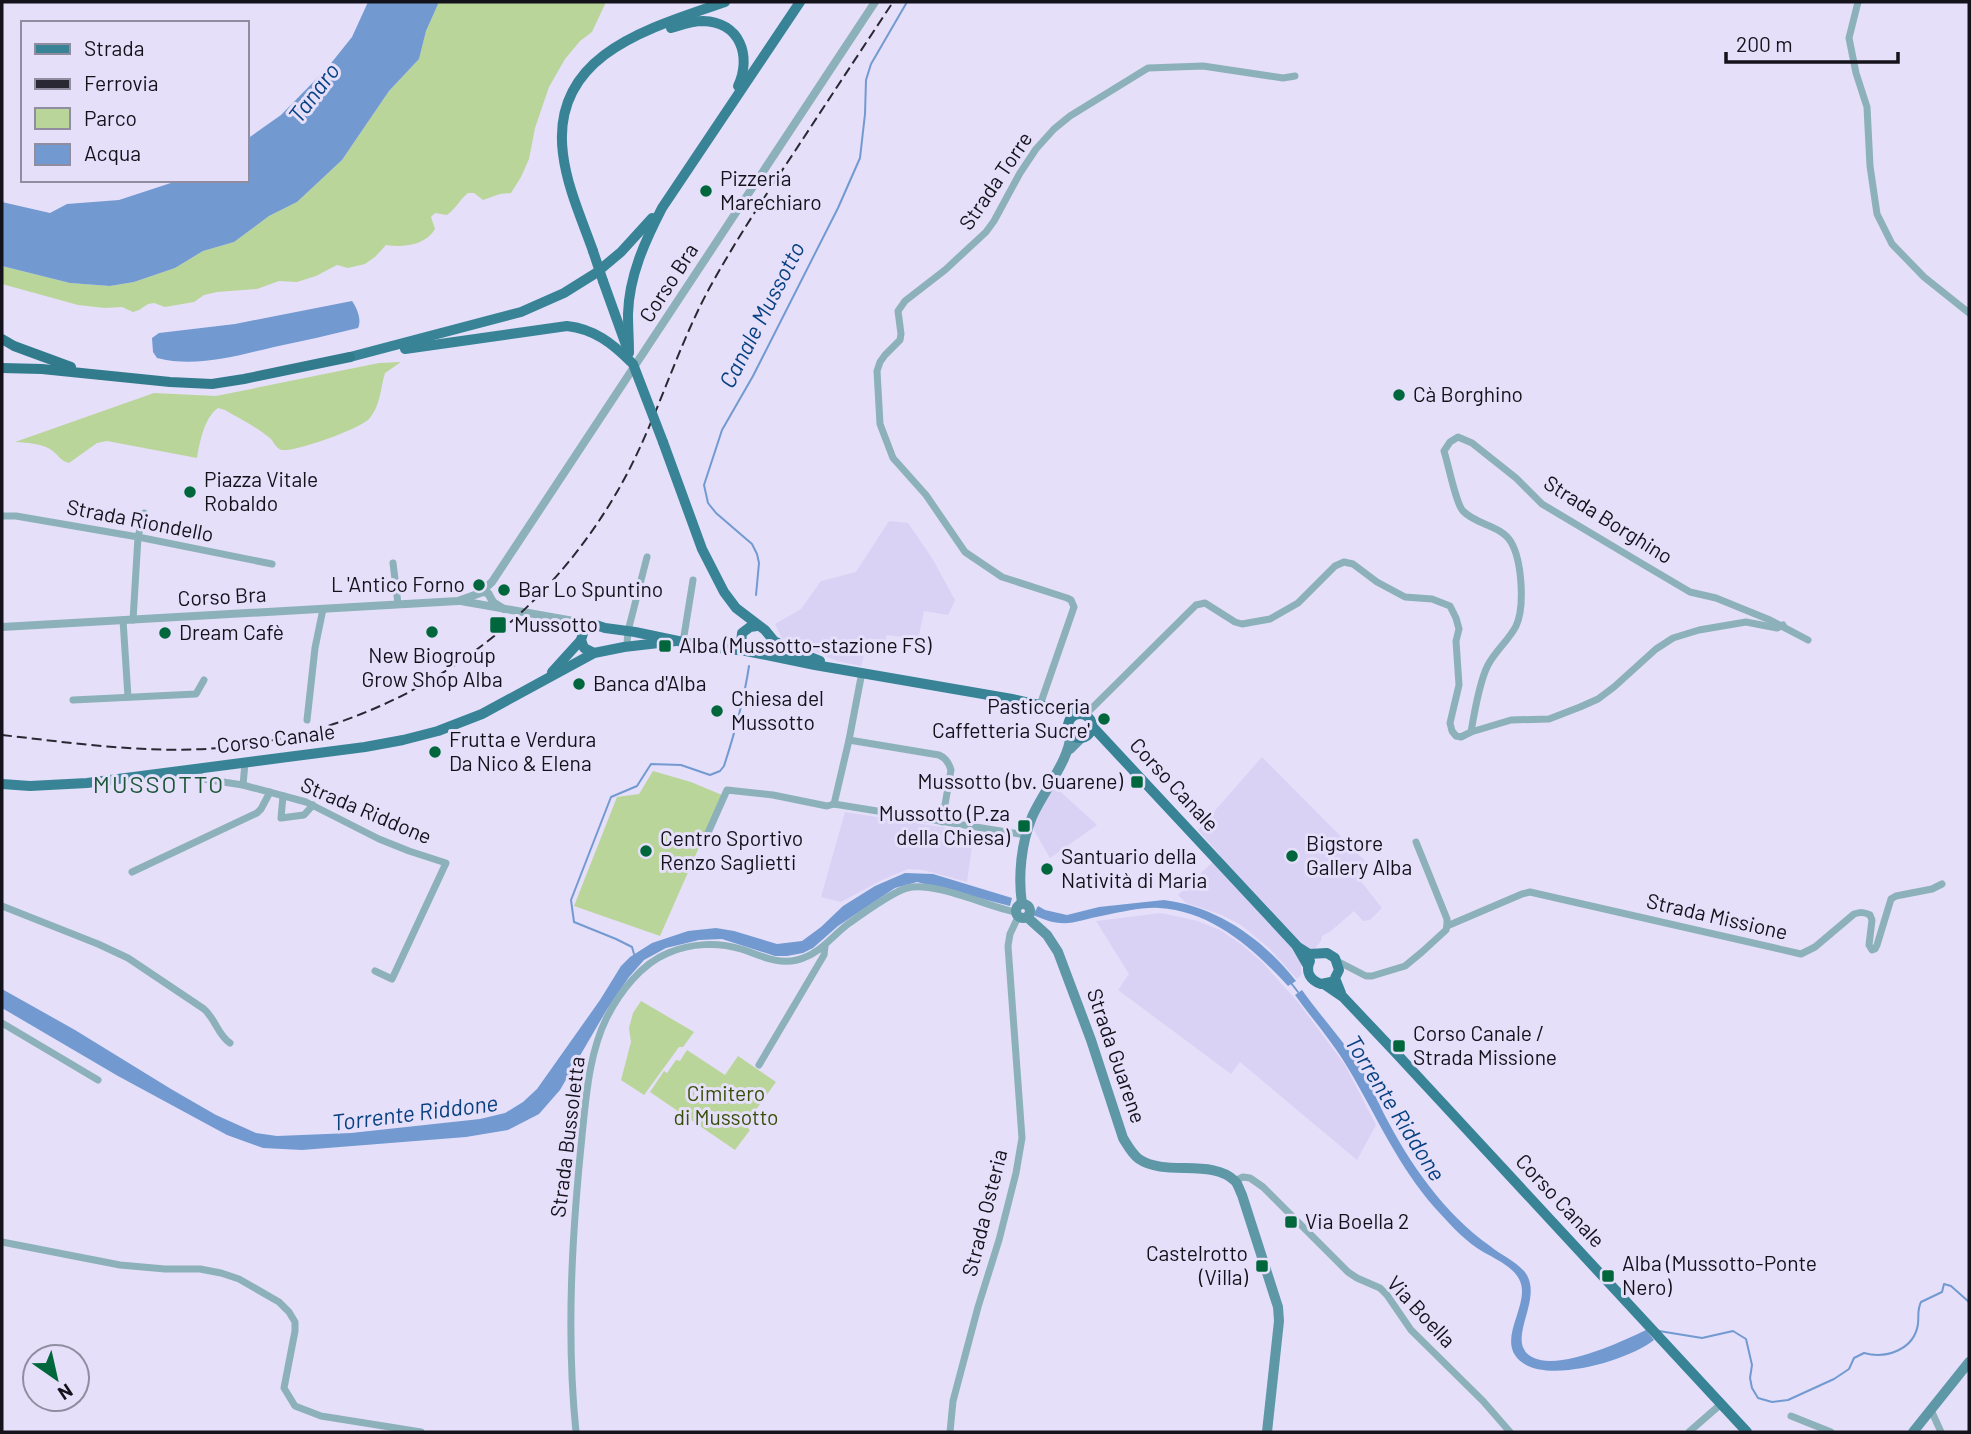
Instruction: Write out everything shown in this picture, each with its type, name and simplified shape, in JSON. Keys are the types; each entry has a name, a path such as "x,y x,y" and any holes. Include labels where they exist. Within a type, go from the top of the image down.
{"highway":[{"path":"2,339 87,373"},
{"path":"2,368 212,384 350,357"},
{"path":"2,362 42,369"}],"main road":[{"path":"725,2 642,32 604,53 574,87 566,104 561,131 566,170 603,281 702,549 724,592 736,608 768,634 769,639 763,651 750,652 741,644 742,634 736,608"},
{"path":"630,358 628,313 632,286 638,259 662,208 800,2"},
{"path":"631,39 695,21 721,25 737,37 744,54 743,74 716,118 700,151"},
{"path":"350,357 520,312 564,293 596,273 662,208"},
{"path":"350,357 567,326 579,327 599,335 630,358"},
{"path":"721,648 732,643 750,626 757,626"},
{"path":"587,627 600,627 609,636 608,645 598,652 587,651 581,637 587,627"},
{"name":"Corso Canale","path":"600,627 1040,705 1086,718 1296,945 1309,954 1327,953 1337,961 1339,970 1336,976 1343,997"},
{"name":"Corso Canale","path":"768,634 790,649 836,667"},
{"name":"Corso Canale","path":"565,665 581,637"},
{"name":"Corso Canale","path":"2,783 30,786 77,784 365,747 438,731 482,714 565,665 598,652 624,646 680,641"},
{"name":"Corso Canale","path":"1040,705 1059,714 1069,728"},
{"path":"1021,913 1019,886 1026,835 1032,816 1067,752 1071,718 1086,718 1090,732 1067,752"},
{"path":"1069,728 1076,737 1084,737"},
{"name":"Corso Canale","path":"1084,737 1110,744"},
{"name":"Strada Guarene","path":"1021,913 1047,935 1058,952 1091,1040 1123,1138 1130,1151 1150,1164 1212,1170 1235,1181"},
{"name":"Corso Canale","path":"1296,945 1308,966 1311,978 1343,997 1747,1432"},
{"path":"1308,966 1315,955"},
{"path":"1324,984 1336,976"},
{"path":"1235,1181 1250,1217 1279,1314 1267,1432"},
{"path":"1913,1432 1969,1362"}],"street":[{"name":"Corso Bra","path":"2,627 484,598 875,2"},
{"path":"1858,2 1849,38 1867,107 1870,166 1877,214 1892,243 1924,277 1969,313"},
{"name":"Strada Torre","path":"1040,705 1073,604 1067,598 1002,577 965,552 926,495 893,458 880,424 877,371 885,355 900,341 898,311 905,301 945,270 986,232 1020,173 1054,129 1070,116 1148,68 1203,66 1283,78 1295,76"},
{"name":"Strada Borghino","path":"1471,732 1486,667 1516,625 1520,616 1521,594 1517,558 1505,533 1463,512 1458,503 1444,450 1458,437 1472,443 1516,478 1542,504 1690,592 1716,598 1783,625 1808,640"},
{"path":"133,620 138,537 144,513"},
{"name":"Strada Riondello","path":"2,516 16,516 138,537 272,564"},
{"path":"624,646 628,640 647,558"},
{"path":"1086,718 1196,605 1205,603 1242,624 1270,619 1298,603 1335,566 1344,562 1353,564 1377,582 1405,597 1432,599 1450,606 1459,629 1456,641 1459,685 1450,723 1452,731 1461,737 1511,720 1549,719 1598,699 1656,649 1673,638 1699,629 1746,622 1777,628 1783,625"},
{"path":"393,563 398,604"},
{"path":"680,641 693,580"},
{"path":"484,598 503,609 588,622 600,627"},
{"path":"307,720 315,648 323,608"},
{"path":"124,620 128,697"},
{"path":"573,621 581,628 581,637"},
{"path":"834,804 862,672"},
{"path":"73,700 195,694 204,680"},
{"path":"849,740 945,758 951,770 942,822"},
{"path":"243,785 245,763"},
{"name":"Strada Riddone","path":"195,769 203,779 243,785 313,805 379,839 446,863 392,979 375,971"},
{"path":"707,835 727,790 1026,835"},
{"path":"132,872 257,813 270,792"},
{"path":"283,796 281,818 304,815 313,805"},
{"path":"1416,842 1447,919 1447,926"},
{"name":"Strada Missione","path":"1337,961 1366,976 1401,968 1422,952 1447,926 1530,892 1801,954 1815,947 1854,914 1861,912 1870,915 1872,920 1868,945 1872,950 1877,944 1891,900 1942,884"},
{"name":"Strada Bussoletta","path":"576,1432 571,1380 574,1211 588,1079 606,1018 637,974 668,953 696,946 738,948 770,960 788,962 806,957 825,946 850,923 898,892 912,887 936,890 1021,913"},
{"path":"2,906 128,958 204,1009 212,1017 225,1040 230,1043"},
{"name":"Strada Osteria","path":"950,1432 953,1401 999,1240 1020,1150 1021,1118 1008,946 1010,934 1021,913"},
{"name":"Strada Bussoletta","path":"759,1065 824,955 825,946"},
{"name":"Strada Missione","path":"1336,976 1354,968"},
{"path":"2,1023 98,1080"},
{"name":"Via Boella","path":"1235,1181 1242,1177 1250,1178 1263,1186 1348,1272 1380,1288 1410,1330 1483,1401 1510,1432"},
{"path":"2,1242 120,1265 200,1269 239,1279 279,1301 295,1322 285,1388 295,1406 321,1416 421,1432"},
{"path":"1689,1432 1721,1404"},
{"path":"1931,1410 1941,1432"},
{"path":"1791,1416 1831,1432"}],"shaded area":[{"path":"889,521 908,523 932,558 955,600 948,615 924,611 918,639 887,635 885,641 869,638 861,666 837,661 782,638 775,624 801,609 821,581 856,572"},
{"path":"1262,757 1367,863 1356,875 1382,908 1370,920 1363,921 1354,911 1322,936 1313,951 1301,961 1301,975 1297,979 1270,949 1241,925 1222,915 1186,903 1178,895 1220,855 1198,830"},
{"path":"1053,785 1097,825 1050,858 1031,825"},
{"path":"845,812 974,832 967,882 923,870 908,869 841,902 821,897"},
{"path":"1161,913 1198,921 1220,930 1262,962 1298,1002 1345,1065 1376,1125 1357,1160 1240,1062 1231,1074 1118,990 1129,974 1096,921"}],"green space":[{"path":"439,2 606,2 592,32 580,41 565,59 549,87 535,128 529,159 511,193 483,200 474,193 468,193 447,215 435,213 431,217 435,229 426,239 407,245 386,245 365,264 348,268 337,265 297,282 279,281 257,289 217,292 204,295 194,302 165,307 154,303 133,312 122,307 78,305 2,284 2,266 70,283 110,286 134,282 175,268 203,251 234,242 269,216 297,202 342,160 389,91 419,59 426,31"},
{"path":"401,362 385,373 378,403 369,419 341,434 289,450 280,449 260,431 218,408 206,424 197,458 107,441 97,443 69,463 46,447 15,442 154,393 216,396 379,363"},
{"name":"Centro Sportivo Renzo Saglietti","path":"653,771 722,795 660,936 574,906 617,797 639,794"},
{"path":"641,1001 694,1032 683,1047 679,1047 644,1095 621,1080 631,1042 629,1028 633,1013"},
{"name":"Cimitero di Mussotto","path":"687,1050 725,1075 738,1056 776,1082 755,1111 757,1115 748,1128 750,1130 735,1150 650,1092 664,1071 667,1073"}],"water":[{"name":"Tanaro","path":"368,2 439,2 426,31 419,59 389,91 342,160 297,202 269,216 234,242 203,251 175,268 134,282 110,286 70,283 2,266 2,202 50,213 67,204 119,200 174,182 248,182 248,138 281,115 328,67 352,37"},
{"path":"352,301 358,314 358,328 216,360 172,361 157,358 153,352 152,338 159,333 235,324"},
{"path":"905,873 933,874 1012,898 1010,906 917,882 895,888 803,953 775,956 722,939 699,940 666,948 644,960 629,977 560,1090 539,1114 508,1130 466,1137 302,1150 263,1148 227,1135 118,1076 2,1008 2,989 216,1115 256,1133 277,1136 351,1133 480,1119 505,1113 537,1089 621,966 652,943 688,931 716,928 777,944 802,941 843,906 875,886"},
{"path":"1164,900 1203,910 1238,927 1269,952 1296,981 1288,986 1231,934 1197,916 1178,911 1146,908 1062,923 1033,915 1038,906 1067,915 1099,907"},
{"path":"1302,990 1360,1066 1394,1133 1429,1186 1465,1226 1524,1271 1530,1282 1531,1294 1522,1331 1525,1351 1534,1358 1559,1360 1591,1353 1646,1330 1654,1340 1627,1355 1571,1370 1536,1369 1523,1363 1511,1345 1521,1300 1519,1279 1506,1265 1466,1239 1422,1192 1399,1158 1342,1058 1295,995"}],"waterway":[{"name":"Canale Mussotto","path":"756,595 759,563 757,554 752,544 708,503 704,485 722,430 753,376 838,208 860,158 866,80 871,64 907,2"},
{"name":"Canale Mussotto","path":"634,954 632,947 574,922 571,900 611,797 637,786 651,764 681,765 710,775 720,771 724,766 735,728 749,666"},
{"name":"Torrente Riddone","path":"1291,983 1298,992"},
{"name":"Torrente Riddone","path":"1659,1331 1702,1338 1733,1331 1746,1339 1752,1365 1752,1388 1758,1398 1772,1402 1788,1400 1834,1379 1849,1369 1854,1358 1864,1353 1881,1355 1905,1346 1915,1333 1921,1302 1942,1292 1944,1284 1951,1286 1969,1302"}],"railway":[{"path":"2,735 165,750 219,748 280,739 339,722 394,699 447,670 496,635 540,594 580,548 614,497 641,446 685,339 710,287 762,201 893,2"}],"place":[{"name":"Pizzeria Marechiaro","path":"706,191"},
{"name":"Cà Borghino","path":"1399,395"},
{"name":"Piazza Vitale Robaldo","path":"190,492"},
{"name":"L 'Antico Forno","path":"479,585"},
{"name":"Bar Lo Spuntino","path":"504,590"},
{"name":"Mussotto","path":"498,625"},
{"name":"New Biogroup Grow Shop Alba","path":"432,632"},
{"name":"Dream Cafè","path":"165,633"},
{"name":"Alba (Mussotto-stazione FS)","path":"665,646"},
{"name":"Banca d'Alba","path":"579,684"},
{"name":"Chiesa del Mussotto","path":"717,711"},
{"name":"Pasticceria Caffetteria Sucre'","path":"1104,719"},
{"name":"Frutta e Verdura Da Nico & Elena","path":"435,752"},
{"name":"Mussotto (bv. Guarene)","path":"1137,782"},
{"name":"Mussotto (P.za della Chiesa)","path":"1024,826"},
{"name":"Centro Sportivo Renzo Saglietti","path":"646,851"},
{"name":"Bigstore Gallery Alba","path":"1292,856"},
{"name":"Santuario della Natività di Maria","path":"1047,869"},
{"name":"Corso Canale / Strada Missione","path":"1399,1046"},
{"name":"Via Boella 2","path":"1291,1222"},
{"name":"Castelrotto (Villa)","path":"1262,1266"},
{"name":"Alba (Mussotto-Ponte Nero)","path":"1608,1276"}],"district":[{"name":"MUSSOTTO","path":"159,785"}]}
